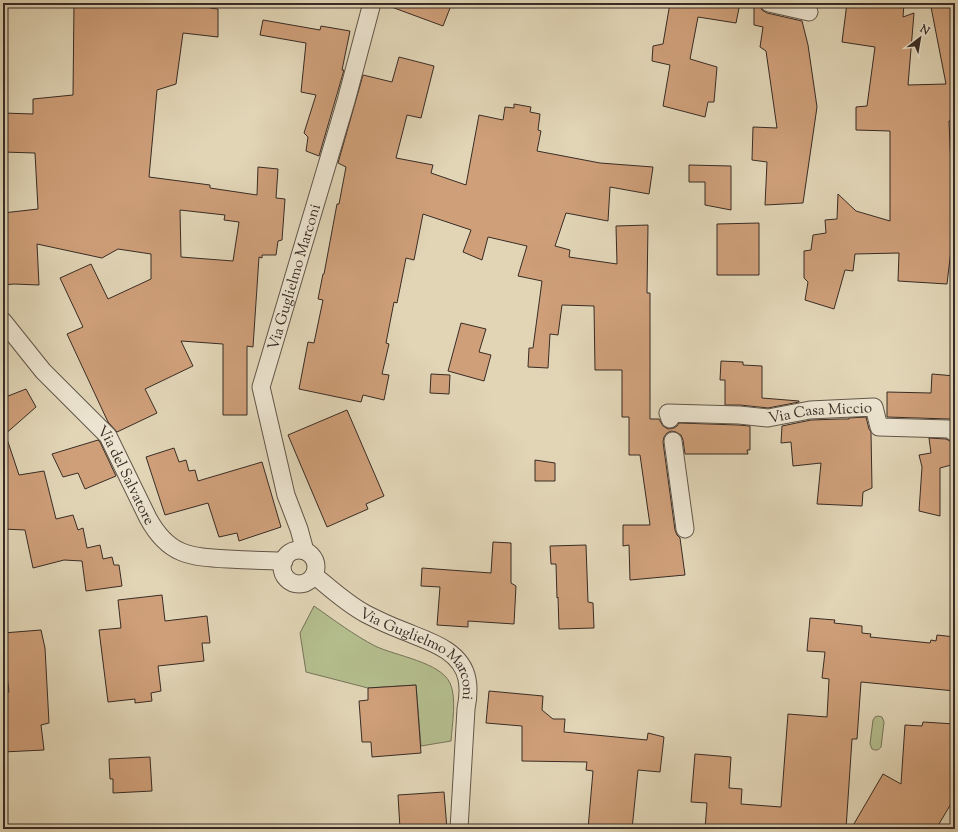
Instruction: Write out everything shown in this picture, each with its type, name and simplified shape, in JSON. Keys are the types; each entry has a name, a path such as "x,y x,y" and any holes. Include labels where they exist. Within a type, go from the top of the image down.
{"street":[{"name":"Via Guglielmo Marconi","path":"305,551 299,529 286,495 261,387 346,101 372,3"},
{"path":"769,3 809,12"},
{"name":"Via del Salvatore","path":"3,321 43,372 108,436 148,518 154,529 165,542 180,552 195,557 284,561"},
{"name":"Via Casa Miccio","path":"669,416 739,415 768,418 810,410 874,407 879,427 949,429 955,433"},
{"path":"674,441 685,529"},
{"path":"300,550 305,551 314,559 316,570 311,580 306,583 295,584 286,577 282,566 286,556 290,553 300,550"},
{"name":"Via Guglielmo Marconi","path":"314,575 346,601 364,613 445,649 459,660 467,678 469,690 466,709 459,829"}],"green space":[{"path":"314,606 375,646 417,660 437,670 445,676 450,683 453,696 454,712 451,741 421,746 416,685 368,688 306,672 300,633"},
{"path":"878,716 882,717 884,722 881,747 875,750 872,749 870,744 873,720"}],"building":[{"path":"74,3 210,3 210,8 218,9 218,37 183,33 176,84 157,90 149,177 210,185 210,188 257,195 258,167 278,169 276,198 285,199 282,240 278,241 276,255 262,255 262,258 259,257 253,347 247,346 247,415 223,415 223,344 181,341 193,366 145,389 157,413 117,432 108,422 67,334 83,327 60,278 91,264 108,299 151,279 151,254 118,249 102,258 37,244 39,285 3,285 3,213 38,209 35,153 3,152 3,113 33,114 33,99 73,95","holes":["180,210 225,215 224,220 239,222 233,261 181,257"]},
{"path":"386,3 452,3 443,26 386,5"},
{"path":"670,3 740,3 736,23 698,17 690,59 717,67 714,102 708,102 705,117 663,106 670,65 652,61 653,46 663,44"},
{"path":"754,3 759,3 762,10 767,13 802,21 808,45 817,107 803,203 765,205 767,162 752,160 753,127 777,128 766,51 760,47 763,27 754,25"},
{"path":"847,3 904,3 903,17 914,13 908,85 946,84 931,7 955,7 955,121 949,121 952,191 955,192 955,250 951,250 947,284 898,281 899,253 855,254 853,271 845,270 834,309 805,300 808,282 804,278 804,251 811,250 813,235 826,233 825,220 837,219 838,194 856,211 890,221 890,131 856,130 856,107 867,106 875,47 842,42"},
{"path":"263,20 320,30 321,26 350,31 342,70 344,70 319,156 306,151 308,137 304,133 316,95 301,92 306,43 260,35"},
{"path":"399,57 434,66 421,118 407,115 396,158 433,165 431,173 466,185 479,115 503,120 505,107 514,108 514,104 531,107 530,112 540,114 538,130 541,131 537,151 600,163 653,167 649,194 610,187 608,221 566,213 555,246 570,250 569,257 617,264 616,226 648,225 647,293 650,293 650,419 659,419 663,426 668,429 674,428 679,423 750,426 750,450 747,450 748,454 685,454 681,435 671,431 664,437 663,442 675,530 680,538 685,575 630,580 629,545 623,546 623,525 650,525 640,455 629,455 629,417 622,417 622,370 595,370 594,306 562,305 558,335 550,334 548,368 528,367 529,348 533,348 542,281 518,276 527,246 488,237 482,260 463,252 471,230 423,214 414,260 406,258 397,303 394,302 386,343 389,344 382,374 389,375 384,400 363,395 361,402 299,389 308,342 314,343 323,300 318,299 346,167 338,163 363,75 392,82"},
{"path":"689,165 731,166 731,210 705,205 705,182 689,182"},
{"path":"759,223 759,275 717,275 717,224"},
{"path":"461,323 486,329 479,352 491,355 484,381 448,371"},
{"path":"721,361 743,362 743,365 762,366 762,398 799,402 768,408 725,405 725,380 720,380"},
{"path":"431,374 450,375 449,394 430,393"},
{"path":"932,374 955,376 955,421 949,419 887,417 887,392 931,393"},
{"path":"26,389 36,407 3,436 3,398"},
{"path":"347,410 384,496 366,504 368,509 327,527 288,435"},
{"path":"866,417 871,432 872,488 863,492 862,506 817,504 821,463 793,466 791,442 781,443 782,426 811,420"},
{"path":"6,436 19,475 44,471 56,519 73,515 78,530 83,528 87,548 100,545 103,559 112,557 114,565 119,565 122,586 86,591 82,561 64,560 33,568 25,530 3,529 3,437"},
{"path":"929,438 946,439 955,443 955,464 940,468 940,516 919,511 922,467 919,455 931,453"},
{"path":"98,440 116,476 85,489 78,473 63,477 52,454"},
{"path":"174,448 179,462 186,460 189,471 195,470 198,481 262,462 281,527 239,541 237,533 219,537 208,503 165,515 146,457"},
{"path":"535,460 555,463 555,481 535,481"},
{"path":"493,542 511,543 511,583 516,586 514,624 468,621 468,627 437,625 440,587 421,586 422,568 491,573"},
{"path":"586,545 588,602 593,603 594,628 559,629 556,564 551,564 550,546"},
{"path":"162,595 165,621 207,616 210,643 202,643 204,661 158,666 161,691 151,693 152,701 135,703 135,699 108,702 99,630 121,628 118,600"},
{"path":"810,618 835,620 834,623 862,626 862,633 871,634 870,637 930,643 931,640 936,641 937,635 955,637 955,691 861,682 857,739 852,739 846,829 705,829 707,803 691,802 695,754 731,757 729,788 742,789 741,804 781,807 788,714 827,717 829,679 822,678 825,652 807,651"},
{"path":"41,630 45,648 49,723 41,725 44,750 3,752 3,693 9,692 3,633"},
{"path":"416,685 421,753 372,757 371,742 362,742 359,701 368,700 368,688"},
{"path":"489,691 543,696 542,710 553,719 565,719 564,732 647,740 648,733 664,737 660,772 638,770 632,829 588,829 593,771 586,770 587,762 522,761 522,726 486,723"},
{"path":"923,722 955,724 955,797 936,829 851,829 883,774 901,784 905,725 922,726"},
{"path":"150,757 152,791 113,793 113,779 110,779 109,759"},
{"path":"444,792 447,829 400,829 398,795"}]}
